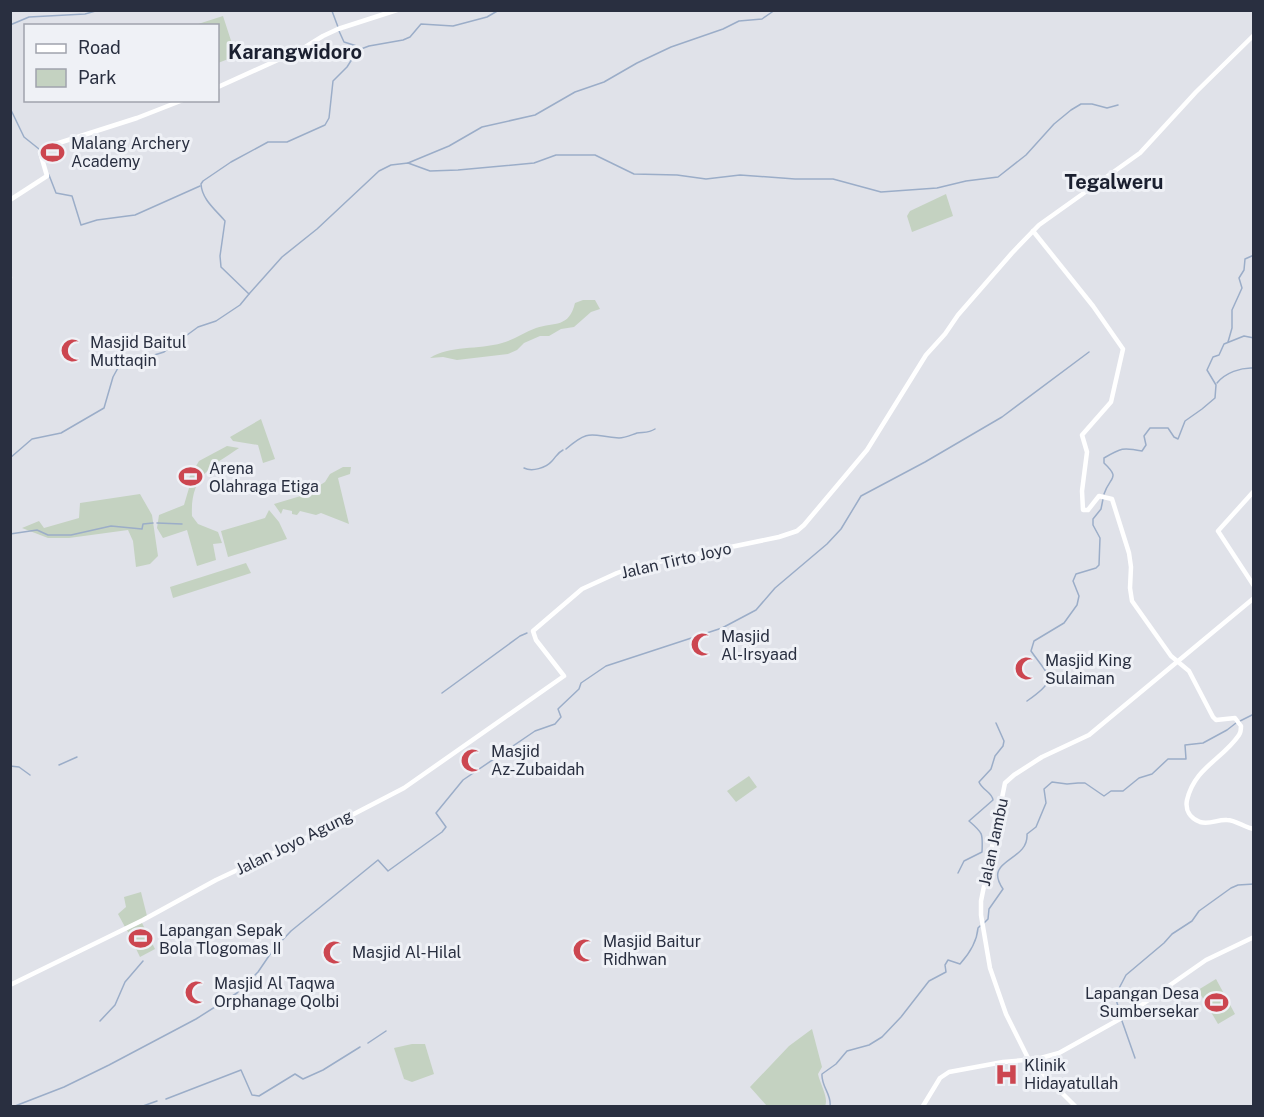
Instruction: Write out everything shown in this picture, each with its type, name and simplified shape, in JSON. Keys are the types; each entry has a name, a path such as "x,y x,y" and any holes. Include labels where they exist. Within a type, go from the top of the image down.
{"street":[{"path":"219,87 294,53 338,29 397,10"},
{"path":"1254,35 1196,92 1140,153 1033,231 1093,306 1123,349 1111,402 1082,435 1087,452 1082,490 1083,510 1088,510 1101,495 1108,496 1113,501 1129,553 1132,601 1171,656 1189,671 1213,717 1216,720 1233,717 1239,721 1242,729 1239,735 1201,771 1190,790 1186,804 1189,814 1200,822 1226,819 1254,829"},
{"path":"10,200 47,176 40,152 43,148 137,118 178,102"},
{"name":"Jalan Tirto Joyo","path":"564,676 536,640 533,631 582,589 634,567 716,551 794,532 806,523 867,450 926,355 945,334 957,315 1033,231"},
{"path":"1254,491 1218,531 1254,586"},
{"name":"Jalan Jambu","path":"1075,1107 1029,1060 996,988 982,925 981,897 1005,783 1042,757 1089,735 1254,598"},
{"name":"Jalan Joyo Agung","path":"10,985 404,788 564,676"},
{"path":"924,1107 940,1078 957,1069 1029,1060 1059,1053 1122,1018 1206,960 1254,937"}],"green space":[{"path":"223,16 236,56 219,63 219,24 198,24"},
{"path":"946,194 953,216 912,232 907,216 910,211"},
{"path":"595,300 600,309 591,312 574,327 561,329 549,336 540,336 508,354 457,360 443,357 430,358 455,349 502,343 536,328 560,323 569,317 575,303"},
{"path":"261,419 275,459 263,463 258,445 233,441 230,437"},
{"path":"227,446 239,448 204,474 192,502 192,516 198,524 218,532 222,543 213,544 216,560 197,566 187,530 163,538 157,528 159,515 184,505 189,488 188,481 191,481 188,480 191,474 195,475 192,473 199,461"},
{"path":"343,467 351,467 350,474 338,478 349,524 321,513 316,515 300,511 297,515 283,509 281,514 274,504 304,495 325,482 330,474"},
{"path":"140,494 152,515 158,556 150,564 136,567 133,541 128,530 69,538 48,538 22,528 39,521 44,528 79,518 80,503"},
{"path":"269,510 279,522 287,539 228,557 221,531 265,518"},
{"path":"246,563 251,573 173,598 170,587"},
{"path":"749,776 757,787 736,802 727,791"},
{"path":"141,892 147,916 125,927 118,914 126,907 124,897"},
{"name":"Lapangan Sepak Bola Tlogomas II","path":"142,923 155,949 140,957 127,930"},
{"name":"Lapangan Desa Sumbersekar","path":"1216,979 1235,1014 1218,1024 1198,990"},
{"path":"812,1029 822,1067 818,1074 825,1095 825,1106 767,1106 750,1087 789,1046"},
{"path":"425,1044 434,1074 412,1082 404,1079 394,1048"}],"waterway":[{"path":"10,25 29,17 85,14 99,10"},
{"path":"10,458 32,439 61,433 104,408 113,377 119,366 164,352 198,327 216,321 240,305 249,294 221,267 220,256 225,221 204,195 201,184 203,181 231,162 268,142 287,142 325,125 329,118 333,81 361,49 403,40 410,37 421,24 453,26 487,17 499,10"},
{"path":"408,163 449,146 482,127 535,115 575,92 604,82 671,47 739,21 762,19 775,10"},
{"path":"332,11 338,27"},
{"path":"339,31 344,42 360,47"},
{"path":"249,294 282,257 317,229 379,171 391,165 408,163 430,171 458,170 534,163 556,155 595,155 634,174 677,175 706,179 740,175 833,179 881,192 937,188 998,177 1026,155 1054,124 1081,104 1107,108 1118,105"},
{"path":"10,108 24,137 39,149"},
{"path":"49,175 56,193 72,196 81,225 97,220 135,215 200,186"},
{"path":"1228,342 1232,328 1232,310 1242,288 1239,278 1244,270 1245,259 1254,255"},
{"path":"1104,494 1113,478 1112,472 1104,463 1104,458 1122,449 1142,451 1146,445 1144,436 1150,428 1168,428 1178,439 1185,421 1215,398 1216,385 1207,370 1213,357 1219,355 1224,344 1244,336 1254,338"},
{"path":"15,1106 64,1087 109,1065 196,1019 237,993 258,972 273,950 291,931 378,860 388,871 442,832 446,827 436,813 463,780 535,731 555,724 561,717 558,709 579,689 581,683 606,666 722,628 756,610 775,588 827,544 841,529 861,496 1002,417 1089,352"},
{"path":"1217,383 1234,371 1254,368"},
{"path":"566,449 586,436 621,438 655,429"},
{"path":"524,468 531,470 543,467 563,450"},
{"path":"1027,701 1044,688 1048,678 1047,673 1031,651 1034,641 1064,623 1077,605 1079,596 1073,581 1076,574 1099,565 1100,538 1093,525 1093,519 1101,509 1103,499"},
{"path":"10,534 37,530 48,535 71,535 111,526 142,529 143,524 153,523"},
{"path":"157,523 182,524"},
{"path":"442,693 527,633"},
{"path":"1240,721 1254,714"},
{"path":"958,873 964,861 982,852 981,834 969,821 993,800 979,782 991,769 995,756 1003,746 1004,741 996,723"},
{"path":"984,923 988,919 989,909 1003,889 998,879 998,872 1021,850 1026,843 1027,834 1036,827 1046,803 1044,789 1052,782 1085,783 1104,796 1111,791 1123,791 1139,778 1152,774 1168,759 1186,759 1185,745 1203,743 1236,723"},
{"path":"59,765 77,757"},
{"path":"10,766 19,767 30,775"},
{"path":"1121,1016 1115,996 1126,975 1172,934 1192,921 1199,911 1231,888 1254,884"},
{"path":"830,1106 822,1074 836,1064 847,1051 869,1045 882,1037 929,981 946,972 945,965 948,960 960,964 972,947 980,926"},
{"path":"100,1021 115,1005 125,982 143,961"},
{"path":"1122,1021 1135,1058"},
{"path":"368,1043 386,1031"},
{"path":"166,1099 241,1070 252,1095 259,1096 295,1074 303,1079 323,1070 360,1047"},
{"path":"143,1106 157,1101"}],"place":[{"name":"Malang Archery Academy","path":"53,152"},
{"name":"Masjid Baitul Muttaqin","path":"72,351"},
{"name":"Arena Olahraga Etiga","path":"191,477"},
{"name":"Masjid Al-Irsyaad","path":"703,645"},
{"name":"Masjid King Sulaiman","path":"1027,669"},
{"name":"Masjid Az-Zubaidah","path":"473,760"},
{"name":"Lapangan Sepak Bola Tlogomas II","path":"141,939"},
{"name":"Masjid Baitur Ridhwan","path":"585,950"},
{"name":"Masjid Al-Hilal","path":"334,952"},
{"name":"Masjid Al Taqwa Orphanage Qolbi","path":"196,992"},
{"name":"Lapangan Desa Sumbersekar","path":"1217,1002"},
{"name":"Klinik Hidayatullah","path":"1006,1074"}],"district":[{"name":"Karangwidoro","path":"295,52"},
{"name":"Tegalweru","path":"1114,182"}]}
